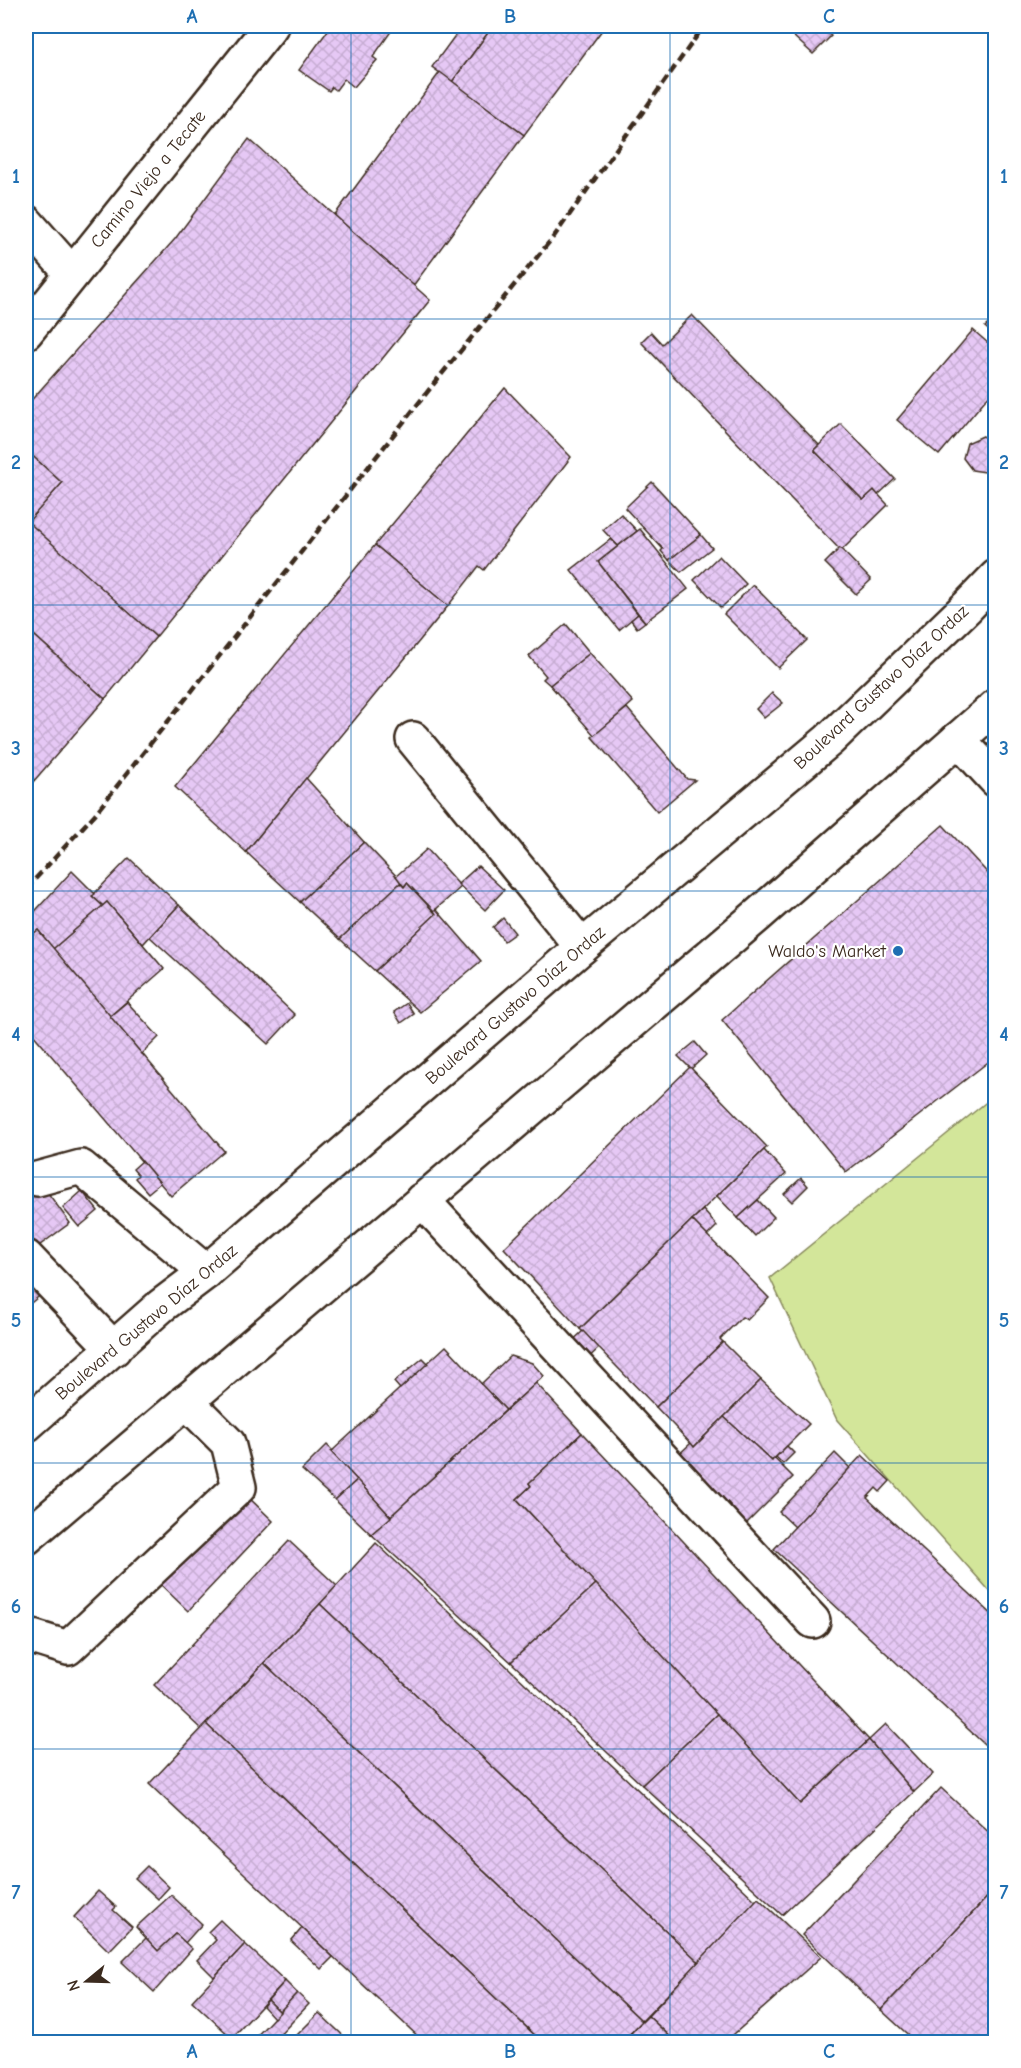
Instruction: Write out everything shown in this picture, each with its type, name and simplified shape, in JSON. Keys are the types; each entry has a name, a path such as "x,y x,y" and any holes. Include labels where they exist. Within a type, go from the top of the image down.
{"main road":[{"name":"Camino Viejo a Tecate","path":"26,332 271,26"},
{"path":"26,222 72,274"},
{"name":"Boulevard Gustavo Díaz Ordaz","path":"26,1425 161,1306 206,1272 582,947 829,740 996,577"},
{"path":"26,1538 758,915 996,706"},
{"path":"413,739 582,947"},
{"path":"958,739 996,780"},
{"path":"38,1179 81,1167 206,1272"},
{"path":"422,1200 813,1621"},
{"path":"26,1257 114,1349"},
{"path":"26,1635 68,1648 239,1487 228,1443 186,1401"}],"green space":[{"path":"995,1095 995,1597 837,1420 770,1278"}],"building":[{"path":"331,26 386,26 392,30 373,57 377,60 354,87 344,79 336,90 332,87 329,91 299,70"},
{"path":"462,26 493,26 452,82 432,67"},
{"path":"493,26 605,26 524,135 452,82"},
{"path":"803,26 819,26 831,36 813,54 793,36"},
{"path":"440,72 524,135 413,286 334,216"},
{"path":"249,139 430,300 156,637 27,522 62,483 26,450 26,406 175,239"},
{"path":"692,315 819,445 814,450 863,500 874,490 888,505 841,551 641,342 651,332 662,344"},
{"path":"996,317 996,337 985,327"},
{"path":"973,330 996,350 996,387 939,455 897,420"},
{"path":"505,388 571,457 484,570 479,566 448,606 375,545"},
{"path":"841,424 895,479 878,495 874,490 863,500 814,450"},
{"path":"983,436 994,446 996,462 985,472 972,470 963,458 967,443"},
{"path":"26,450 62,483 28,522 26,520"},
{"path":"652,482 701,535 669,560 661,551 663,549 625,508"},
{"path":"621,514 637,531 618,546 603,530"},
{"path":"26,520 156,637 105,699 26,628"},
{"path":"640,529 688,589 645,622 598,562"},
{"path":"701,535 712,548 681,572 669,560"},
{"path":"611,539 618,546 598,562 638,614 619,630 571,570"},
{"path":"375,545 448,606 246,852 175,787"},
{"path":"840,548 871,580 856,594 825,563"},
{"path":"719,556 746,584 721,608 694,580"},
{"path":"753,585 807,640 778,668 724,614"},
{"path":"638,614 645,622 637,628 631,620"},
{"path":"566,624 590,653 550,685 543,679 546,676 529,656"},
{"path":"26,628 105,699 26,790"},
{"path":"590,653 633,702 595,736 550,685"},
{"path":"772,693 783,703 764,718 756,709"},
{"path":"627,708 687,779 695,780 657,812 592,737"},
{"path":"306,778 364,842 300,902 246,852"},
{"name":"Waldo's Market","path":"943,825 996,882 996,1056 846,1172 722,1020"},
{"path":"364,842 402,882 340,939 300,902"},
{"path":"427,849 461,887 434,911 407,883 404,887 396,876"},
{"path":"129,858 179,905 143,944 107,902 103,906 92,896"},
{"path":"478,866 504,890 485,910 458,884"},
{"path":"72,871 95,894 92,896 103,906 53,949 38,930 26,940 26,921"},
{"path":"400,883 404,887 407,883 436,914 375,971 340,939"},
{"path":"107,902 164,969 110,1016 53,949"},
{"path":"179,905 295,1015 268,1044 150,937"},
{"path":"436,909 481,961 420,1012 375,971 436,914 434,911"},
{"path":"503,918 515,933 504,941 493,927"},
{"path":"38,930 224,1151 171,1196 26,1026 26,940"},
{"path":"127,1002 159,1037 142,1054 110,1016"},
{"path":"407,1003 414,1014 401,1023 394,1012"},
{"path":"695,1042 706,1055 691,1069 678,1056"},
{"path":"690,1067 767,1147 580,1329 504,1248"},
{"path":"764,1150 786,1174 738,1218 717,1196"},
{"path":"142,1161 160,1183 148,1193 135,1178 138,1175 133,1169"},
{"path":"26,1163 70,1223 36,1248 26,1234"},
{"path":"801,1178 808,1186 792,1202 784,1194"},
{"path":"82,1191 98,1211 79,1227 63,1208"},
{"path":"758,1200 774,1217 755,1236 738,1218"},
{"path":"703,1210 717,1226 707,1236 692,1220"},
{"path":"692,1220 769,1298 747,1320 742,1317 720,1339 723,1342 656,1407 580,1329"},
{"path":"26,1263 48,1289 26,1307"},
{"path":"583,1331 599,1348 584,1362 568,1345"},
{"path":"723,1342 761,1380 694,1447 656,1407"},
{"path":"446,1346 506,1410 391,1517 331,1452"},
{"path":"510,1356 532,1363 544,1376 506,1410 481,1384"},
{"path":"423,1358 428,1363 400,1389 394,1382"},
{"path":"761,1380 809,1424 772,1461 724,1417"},
{"path":"536,1383 582,1433 529,1483 531,1486 517,1499 596,1584 511,1662 371,1534"},
{"path":"724,1417 772,1461 774,1458 793,1477 744,1526 676,1457 691,1443 694,1447"},
{"path":"582,1433 869,1740 800,1804 517,1499 531,1486 529,1483"},
{"path":"327,1445 357,1480 335,1500 302,1470"},
{"path":"787,1446 794,1453 783,1464 776,1457"},
{"path":"835,1453 850,1468 795,1527 779,1512"},
{"path":"862,1455 890,1481 880,1492 876,1488 867,1498 996,1618 996,1755 774,1549"},
{"path":"357,1480 391,1517 371,1534 335,1500"},
{"path":"244,1493 273,1521 188,1611 159,1583"},
{"path":"289,1541 337,1586 201,1729 154,1685"},
{"path":"376,1543 756,1901 699,1962 320,1604"},
{"path":"596,1584 717,1714 642,1785 511,1662"},
{"path":"320,1604 699,1962 642,2021 264,1663"},
{"path":"264,1663 642,2021 622,2042 542,2042 206,1724"},
{"path":"717,1714 800,1804 869,1740 914,1792 782,1915 642,1785"},
{"path":"206,1724 542,2042 424,2042 149,1784"},
{"path":"886,1724 933,1774 914,1792 869,1740"},
{"path":"941,1788 996,1839 996,1888 881,2010 802,1935"},
{"path":"147,1866 169,1887 158,1899 135,1878"},
{"path":"996,1888 996,2039 992,2042 916,2042 881,2010"},
{"path":"98,1891 116,1907 113,1910 132,1927 109,1951 74,1917"},
{"path":"171,1895 202,1924 185,1943 176,1934 158,1951 136,1927"},
{"path":"758,1898 821,1957 725,2042 676,2042 648,2016"},
{"path":"220,1920 245,1944 214,1977 197,1960 216,1940 208,1932"},
{"path":"302,1928 333,1957 321,1969 291,1941"},
{"path":"176,1934 192,1949 154,1992 122,1962 146,1938 158,1951"},
{"path":"245,1944 285,1981 232,2038 192,2001"},
{"path":"285,1981 297,1993 280,2012 268,2000"},
{"path":"297,1993 309,2004 273,2042 251,2042"},
{"path":"268,2000 280,2012 274,2018 263,2006"},
{"path":"319,2013 350,2042 290,2042"},
{"path":"648,2016 676,2042 641,2042 631,2033"}],"railway":[{"path":"26,889 95,814 432,386 555,235 704,26"}],"place":[{"name":"Waldo's Market","path":"898,951"}]}
